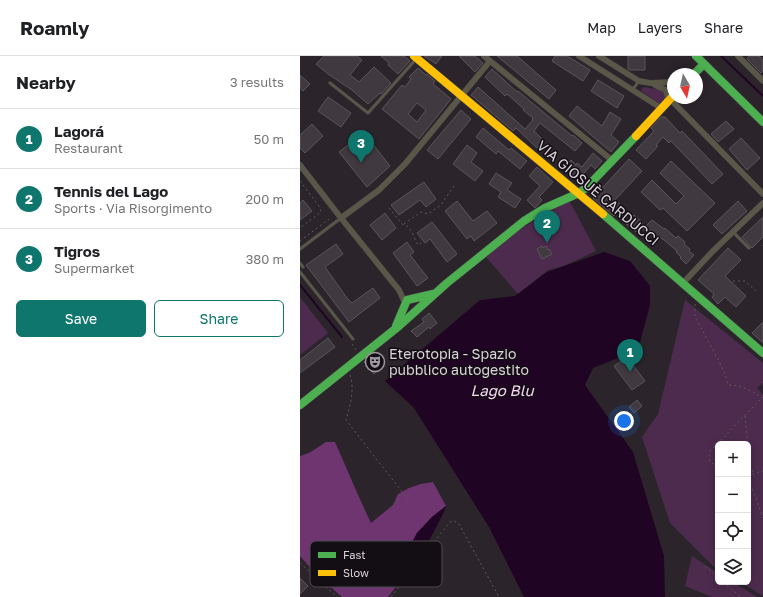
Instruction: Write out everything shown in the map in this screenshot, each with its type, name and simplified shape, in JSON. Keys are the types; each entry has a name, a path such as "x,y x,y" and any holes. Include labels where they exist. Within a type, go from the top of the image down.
{"street":[{"path":"484,56 613,161"},
{"path":"300,405 530,217 552,204 579,193 591,184 667,101 633,90 579,56"},
{"path":"599,56 639,81 666,90 667,94"},
{"path":"696,56 763,122"},
{"path":"738,56 762,78"},
{"name":"VIA GIOSUÈ CARDUCCI","path":"415,57 579,193 763,353"},
{"path":"341,218 379,190 412,155 490,61"},
{"path":"700,68 704,64"},
{"path":"650,84 667,83"},
{"path":"670,104 763,194"},
{"path":"300,165 408,302 408,312 416,311"},
{"path":"683,283 763,203"},
{"path":"396,327 408,302 436,293"},
{"path":"408,302 418,303 416,311"}],"lane":[{"path":"330,83 368,113 415,57"},
{"path":"633,90 639,81"},
{"path":"300,249 341,218"},
{"path":"733,232 749,248"},
{"path":"300,263 303,267"},
{"path":"300,272 353,339"}],"path":[{"path":"300,182 319,206 321,212 300,228"},
{"path":"404,224 421,212 428,214 437,208 454,186"},
{"path":"390,208 402,224 404,224 412,232 413,238 418,245 421,243 423,244"},
{"path":"300,241 329,219"},
{"path":"733,281 745,281 756,291"},
{"path":"697,296 695,303 695,317 718,359 728,385 737,385 755,392 763,398 720,441"},
{"path":"347,367 353,386 352,397 346,420 410,502"},
{"path":"745,416 750,466 754,473"},
{"path":"715,446 710,451 708,457 710,462 715,466"},
{"path":"751,475 763,471"},
{"path":"751,486 763,518"},
{"path":"435,541 450,522 454,521 459,524 499,597"},
{"path":"300,563 310,572"},
{"path":"705,566 715,575"},
{"path":"727,585 742,597"},
{"path":"326,587 337,597"},
{"path":"391,597 399,587"}],"shaded area":[{"path":"643,87 663,90 666,96 663,103 659,103 641,91"},
{"path":"569,200 596,251 564,266 548,270 518,294 486,257 511,235"},
{"path":"300,297 328,333 300,355"},
{"path":"685,300 763,363 763,383 757,388 763,395 763,596 745,585 751,585 751,441 715,441 715,567 670,523 642,437 658,414"},
{"path":"326,442 335,442 371,523 393,505 398,494 421,484 433,482 446,506 432,517 417,533 413,541 310,541 310,567 300,556 300,456 309,453"},
{"path":"692,556 715,571 715,585 738,585 757,597 712,597 685,586"},
{"path":"331,587 396,587 388,597 342,597"}],"water":[{"name":"Lago Blu","path":"604,252 630,261 650,286 650,305 640,342 623,356 593,368 585,385 633,452 664,556 665,597 524,597 489,527 414,408 385,381 480,300 515,296 547,272"},
{"path":"446,506 429,541 413,541 417,533 432,517"}],"building":[{"path":"324,56 357,56 362,60 350,75 359,82 374,67 391,83 381,94 380,93 368,104 352,90 316,64"},
{"path":"381,56 404,56 410,61 398,74"},
{"path":"424,56 442,56 436,64"},
{"path":"459,56 475,56 483,63 475,72"},
{"path":"497,56 517,56 556,90 549,99"},
{"path":"555,56 567,56 590,70 583,81 552,61"},
{"path":"628,56 645,56 645,70 628,69"},
{"path":"749,56 759,56 763,60 763,70 761,73 747,59"},
{"path":"418,68 435,81 433,84 451,99 419,139 382,109 402,85 405,87 411,79 409,77","holes":["417,103 426,110 417,122 408,114"]},
{"path":"492,69 517,92 518,91 582,143 575,151 540,123 534,131 544,141 537,148 516,128 513,131 471,95 478,87 525,129 533,120 533,118 523,110 524,109 507,94 505,96 485,77"},
{"path":"300,75 310,84 303,91 300,88"},
{"path":"598,80 624,96 617,108 591,91"},
{"path":"328,97 351,113 341,127 318,111"},
{"path":"577,106 602,126 610,112 621,119 611,135 619,142 611,152 569,116"},
{"path":"461,110 471,119 438,159 427,150"},
{"path":"661,117 665,117 680,133 682,131 723,174 712,184 671,141 669,143 663,137 656,145 658,146 646,159 636,150 654,131 651,128"},
{"path":"726,121 734,129 718,142 711,134"},
{"path":"312,124 323,136 305,153 300,148 300,135"},
{"path":"483,128 509,150 511,148 527,161 520,169 498,151 496,154 476,137"},
{"path":"364,133 390,166 367,187 339,152"},
{"path":"741,138 760,158 747,170 729,149"},
{"path":"467,145 477,153 471,162 483,171 475,181 453,164"},
{"path":"593,153 602,161 595,169 591,165 578,180 563,168 571,160 576,165 577,163 582,167"},
{"path":"629,159 642,171 615,200 622,206 614,216 593,198"},
{"path":"671,161 715,203 687,231 663,208 660,210 641,192 652,180 676,204 684,196 660,173"},
{"path":"537,167 553,182 539,197 542,200 535,208 527,200 540,186 529,176"},
{"path":"496,173 512,183 507,190 521,199 515,208 498,197 501,192 489,184"},
{"path":"424,182 436,199 426,207 420,200 399,215 391,205"},
{"path":"303,200 312,211 300,220 300,203"},
{"path":"457,201 473,221 487,211 497,223 474,241 471,236 467,239 445,211"},
{"path":"738,201 747,211 722,234 713,225"},
{"path":"385,213 396,228 382,240 370,225"},
{"path":"634,215 643,223 636,232 626,224"},
{"path":"763,217 763,237 752,248 742,237"},
{"path":"652,220 664,229 665,228 676,238 678,236 685,242 684,244 694,255 686,264 680,258 681,257 676,252 677,251 664,240 658,236 656,238 651,233 649,235 643,229"},
{"path":"432,222 457,254 447,262 430,239 425,243 417,233"},
{"path":"407,242 414,252 410,255 428,278 417,286 393,253"},
{"path":"336,244 343,254 325,267 347,298 352,303 373,288 380,298 349,322 306,265"},
{"path":"542,246 543,248 546,246 552,254 542,259 537,249"},
{"path":"728,248 741,260 725,276 746,296 736,307 725,297 718,304 712,297 714,294 698,280"},
{"path":"429,313 437,323 430,329 429,327 417,337 411,331 424,322 422,319"},
{"path":"763,322 763,343 752,333"},
{"path":"328,338 335,347 300,373 300,360"},
{"path":"371,355 381,367 374,374 364,362"},
{"path":"627,357 645,381 632,390 614,366"},
{"path":"637,400 642,406 634,413 629,407"},
{"path":"300,578 308,586 300,594"}],"waterway":[{"path":"721,56 763,96"},
{"path":"300,285 342,337"}],"traffic: fast":[{"path":"696,56 763,122"},
{"path":"700,68 704,64"},
{"path":"300,405 399,326 447,283 524,221 545,208 579,193 586,188 636,136"},
{"path":"603,214 763,353"},
{"path":"396,326 407,300 433,294"}],"traffic: slow":[{"path":"414,56 603,214"},
{"path":"636,136 667,102"}],"place":[{"name":"Tigros","path":"361,163"},
{"name":"Tennis del Lago","path":"547,243"},
{"name":"Eterotopia - Spazio pubblico autogestito","path":"375,362"},
{"name":"Lagorá","path":"630,372"}]}
